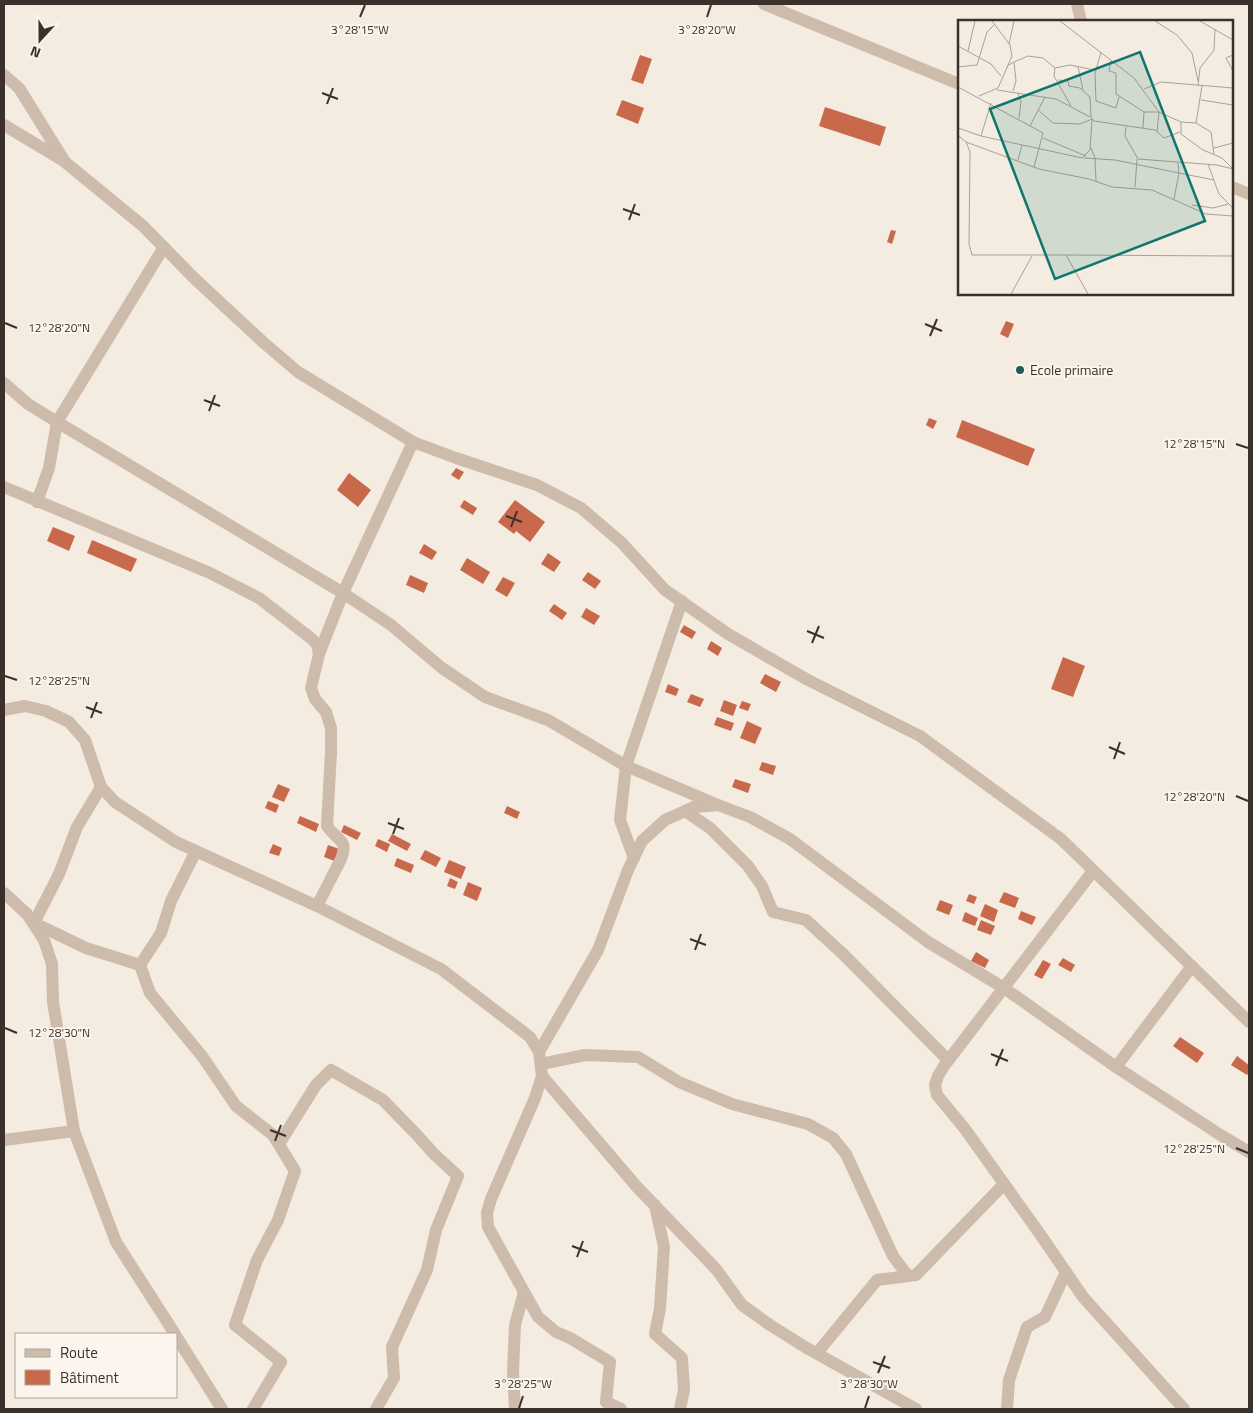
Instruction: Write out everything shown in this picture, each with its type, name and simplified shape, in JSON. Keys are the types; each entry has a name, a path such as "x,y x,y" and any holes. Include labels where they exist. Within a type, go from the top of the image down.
{"street":[{"path":"764,4 958,84"},
{"path":"1077,4 1081,20"},
{"path":"4,75 19,88 65,162"},
{"path":"4,125 65,162 143,226 194,278 257,337 298,372 414,442 537,485 581,508 622,543 665,590 728,634 808,680 920,736 1061,839 1249,1022"},
{"path":"1233,187 1249,194"},
{"path":"38,502 49,468 57,422 164,247"},
{"path":"4,383 28,404 57,422 344,593 391,625 442,668 485,697 548,720 626,766 718,806 750,817 790,839 928,942 1004,988 1116,1067 1249,1152"},
{"path":"316,906 341,859 344,846 327,826 331,752 330,728 326,712 315,699 311,688 319,654 344,593 414,442"},
{"path":"4,487 210,573 259,598 312,639 317,645 319,654"},
{"path":"634,858 620,820 626,766 682,601"},
{"path":"4,710 25,706 46,711 70,722 85,740 101,787 116,802 176,842 316,906 442,969 530,1037 541,1064 638,1188 716,1269 742,1305 770,1325 916,1409"},
{"path":"34,923 59,874 77,827 101,787"},
{"path":"621,1409 606,1402 610,1362 570,1338 556,1332 538,1317 488,1227 487,1213 491,1199 535,1098 541,1064 598,950 642,841 665,820 694,807 718,806"},
{"path":"685,811 710,828 748,866 762,886 774,912 806,920 843,954 948,1060"},
{"path":"140,965 161,933 171,901 196,851"},
{"path":"1093,871 948,1060 938,1076 935,1086 937,1095 965,1130 1084,1297 1184,1409"},
{"path":"4,893 34,923 44,940 52,964 53,1002 74,1131 116,1242 175,1333"},
{"path":"34,923 86,948 140,965"},
{"path":"140,965 150,993 202,1056 236,1106 273,1135 295,1171 278,1220 258,1260 235,1325 281,1362 252,1409"},
{"path":"1116,1067 1192,966"},
{"path":"541,1064 585,1055 638,1057 679,1082 732,1104 808,1124 833,1138 846,1154 894,1256 908,1276"},
{"path":"279,1144 316,1085 332,1070 383,1100 435,1155 458,1176 436,1230 427,1270 392,1347 394,1378 376,1409"},
{"path":"4,1140 74,1131"},
{"path":"817,1353 877,1280 916,1275 1004,1184"},
{"path":"655,1205 664,1247 660,1308 655,1334 682,1358 684,1390 680,1409"},
{"path":"1007,1409 1009,1380 1027,1327 1045,1317 1066,1272"},
{"path":"515,1409 513,1372 515,1325 524,1292"},
{"path":"178,1338 222,1409"}],"building":[{"path":"640,55 652,59 643,84 631,80"},
{"path":"622,100 644,108 638,124 616,115"},
{"path":"825,107 886,127 880,146 819,126"},
{"path":"891,230 896,231 892,244 887,242"},
{"path":"1006,321 1014,324 1008,338 1000,334"},
{"path":"929,418 937,421 933,429 926,425"},
{"path":"962,420 1035,449 1028,466 956,437"},
{"path":"456,468 464,472 459,480 451,475"},
{"path":"349,473 371,490 358,507 337,490"},
{"path":"464,500 477,508 473,515 460,507"},
{"path":"515,500 545,522 530,542 516,531 514,534 498,522"},
{"path":"53,527 75,536 69,551 47,541"},
{"path":"92,540 137,559 131,572 87,553"},
{"path":"424,544 437,552 432,560 419,553"},
{"path":"548,553 561,562 554,572 541,564"},
{"path":"467,558 490,572 483,584 460,570"},
{"path":"588,572 601,581 595,589 582,580"},
{"path":"410,575 428,583 424,593 406,585"},
{"path":"503,577 515,583 507,597 495,590"},
{"path":"554,604 567,613 562,620 549,611"},
{"path":"586,608 600,616 594,625 581,617"},
{"path":"684,625 696,632 692,639 680,632"},
{"path":"711,641 722,648 718,656 707,649"},
{"path":"1063,657 1085,666 1073,697 1051,689"},
{"path":"765,674 781,682 776,692 760,683"},
{"path":"668,684 679,689 676,696 665,692"},
{"path":"691,694 704,699 700,707 687,702"},
{"path":"724,700 737,705 733,716 720,711"},
{"path":"742,701 751,704 748,711 739,708"},
{"path":"717,717 734,723 731,731 714,725"},
{"path":"747,721 762,728 755,744 740,738"},
{"path":"762,762 776,766 773,775 759,770"},
{"path":"735,779 751,784 748,793 732,787"},
{"path":"278,784 290,789 284,802 272,797"},
{"path":"268,801 279,805 276,813 265,808"},
{"path":"507,806 520,812 517,819 504,813"},
{"path":"300,816 319,824 316,832 297,823"},
{"path":"344,825 361,833 357,840 341,832"},
{"path":"392,834 411,844 407,851 388,841"},
{"path":"378,839 390,844 387,852 375,846"},
{"path":"273,844 282,848 279,856 269,853"},
{"path":"328,845 342,850 337,862 324,857"},
{"path":"425,850 441,858 436,867 420,859"},
{"path":"397,858 414,865 411,873 394,866"},
{"path":"449,860 466,867 461,879 444,872"},
{"path":"450,878 458,882 455,889 447,886"},
{"path":"468,882 482,888 477,901 463,895"},
{"path":"1004,892 1019,898 1015,908 999,902"},
{"path":"969,894 977,897 974,904 966,901"},
{"path":"940,900 953,905 949,915 936,910"},
{"path":"985,904 998,910 994,922 980,916"},
{"path":"1021,911 1036,917 1032,925 1018,919"},
{"path":"965,912 978,918 975,926 962,921"},
{"path":"981,920 995,926 991,935 977,930"},
{"path":"976,952 989,960 985,968 971,961"},
{"path":"1063,958 1075,965 1071,972 1058,965"},
{"path":"1043,960 1051,964 1042,979 1034,975"},
{"path":"1180,1037 1204,1053 1197,1063 1173,1046"},
{"path":"1237,1056 1249,1065 1247,1075 1231,1065"}],"place":[{"name":"Ecole primaire","path":"1020,370"}]}
